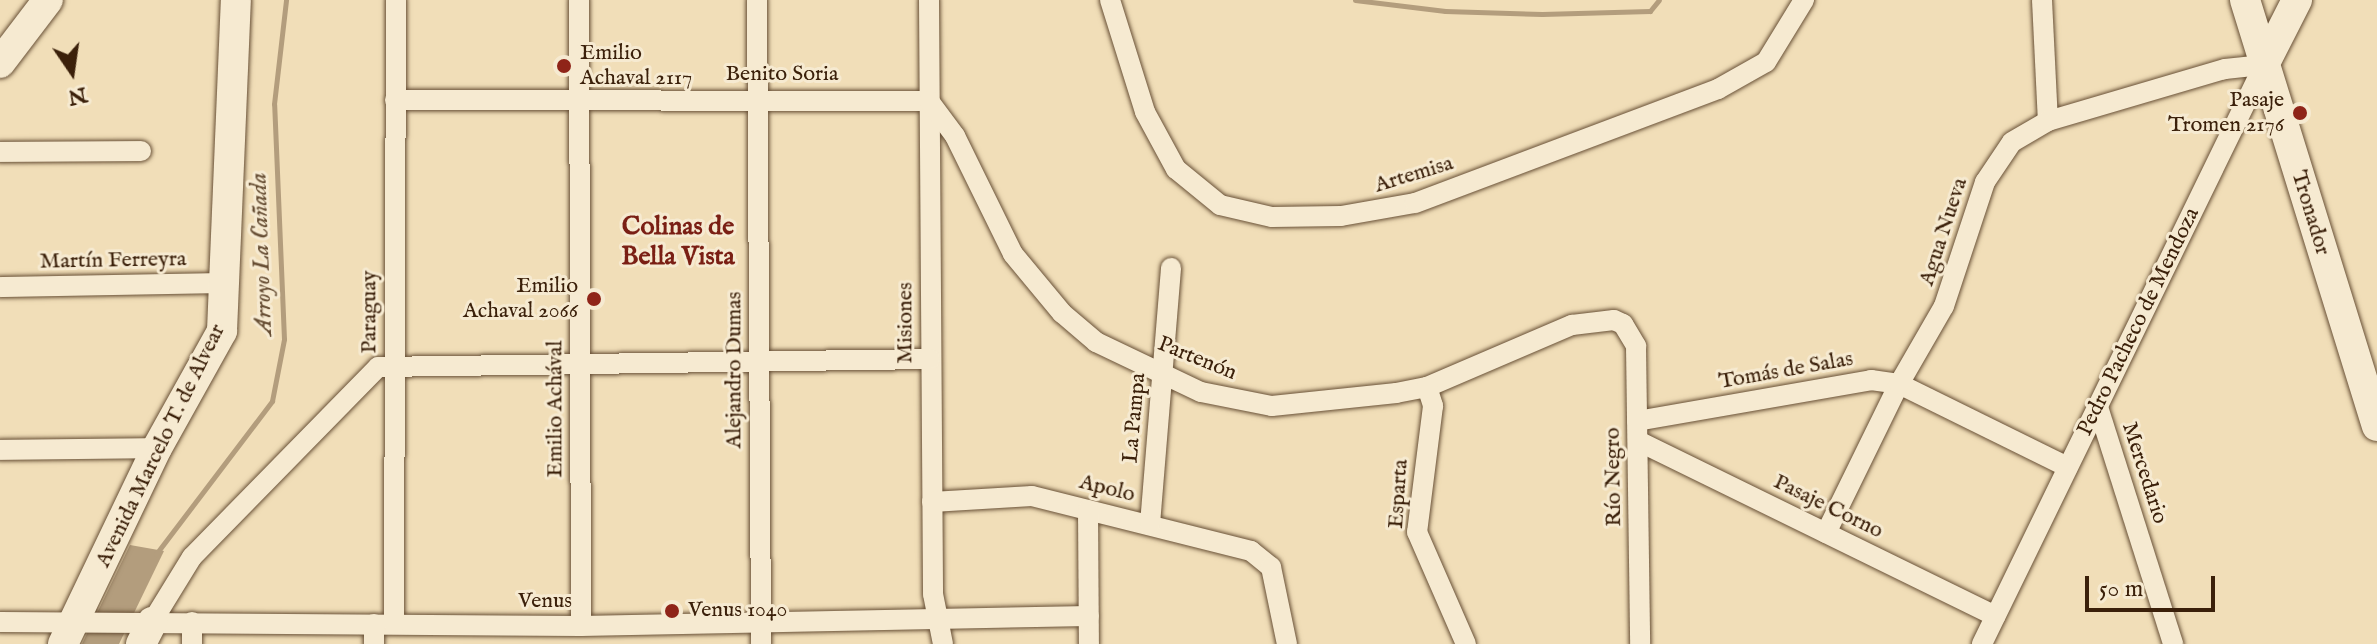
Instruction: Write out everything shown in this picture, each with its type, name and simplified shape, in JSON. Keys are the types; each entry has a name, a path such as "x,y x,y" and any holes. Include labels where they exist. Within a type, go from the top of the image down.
{"main road":[{"path":"0,63 48,0"},
{"name":"Avenida Marcelo T. de Alvear","path":"75,630 157,448 222,331 227,283 236,0"},
{"name":"Tronador","path":"2245,0 2377,426"},
{"name":"Pedro Pacheco de Mendoza","path":"2264,65 2297,0"}],"street":[{"name":"Paraguay","path":"381,631 394,363 396,0"},
{"name":"Emilio Achával","path":"579,0 581,626"},
{"name":"Alejandro Dumas","path":"757,0 761,634"},
{"name":"Misiones","path":"929,0 932,502 943,644"},
{"name":"Artemisa","path":"1110,0 1152,130 1176,169 1220,205 1272,217 1341,216 1415,203 1718,89 1766,62 1804,0"},
{"path":"2042,0 2048,121"},
{"name":"Agua Nueva","path":"1826,533 1899,384 1944,306 1992,168 2022,133 2048,121 2225,69 2264,65"},
{"name":"Pedro Pacheco de Mendoza","path":"1982,644 2264,65"},
{"name":"Benito Soria","path":"395,100 758,98 929,101"},
{"name":"Partenón","path":"929,101 955,136 1013,254 1062,313 1096,342 1201,392 1272,406 1427,387 1572,325 1614,320"},
{"path":"0,152 141,151"},
{"name":"La Pampa","path":"1150,524 1171,268"},
{"name":"Martín Ferreyra","path":"0,287 227,283"},
{"name":"Río Negro","path":"1614,320 1631,332 1636,346 1640,644"},
{"path":"142,629 192,557 364,377 394,363 930,359"},
{"name":"Tomás de Salas","path":"1638,431 1871,380 1899,384 2068,467"},
{"name":"Esparta","path":"1427,387 1433,406 1417,532 1466,644"},
{"name":"Mercedario","path":"2098,407 2173,644"},
{"name":"Pasaje Corno","path":"1638,431 1826,533 1996,616"},
{"path":"0,450 157,448"},
{"name":"Apolo","path":"932,502 1032,496 1150,524 1266,559 1287,644"},
{"path":"1088,510 1089,644"},
{"name":"Venus","path":"0,622 75,630 142,629 192,622 555,635 581,626 761,634 939,617 1089,616"},
{"path":"192,622 192,644"}],"shaded area":[{"path":"130,545 164,551 119,644 82,644"}],"waterway":[{"name":"Arroyo La Cañada","path":"156,554 272,401 284,339 274,104 286,0"},
{"name":"Arroyo La Cañada","path":"1355,0 1445,11 1542,14 1650,11 1659,0"}],"place":[{"name":"Emilio Achaval 2117","path":"564,66"},
{"name":"Pasaje Tromen 2176","path":"2300,113"},
{"name":"Emilio Achaval 2066","path":"594,299"},
{"name":"Venus 1040","path":"672,611"}],"district":[{"name":"Colinas de Bella Vista","path":"678,242"}]}
